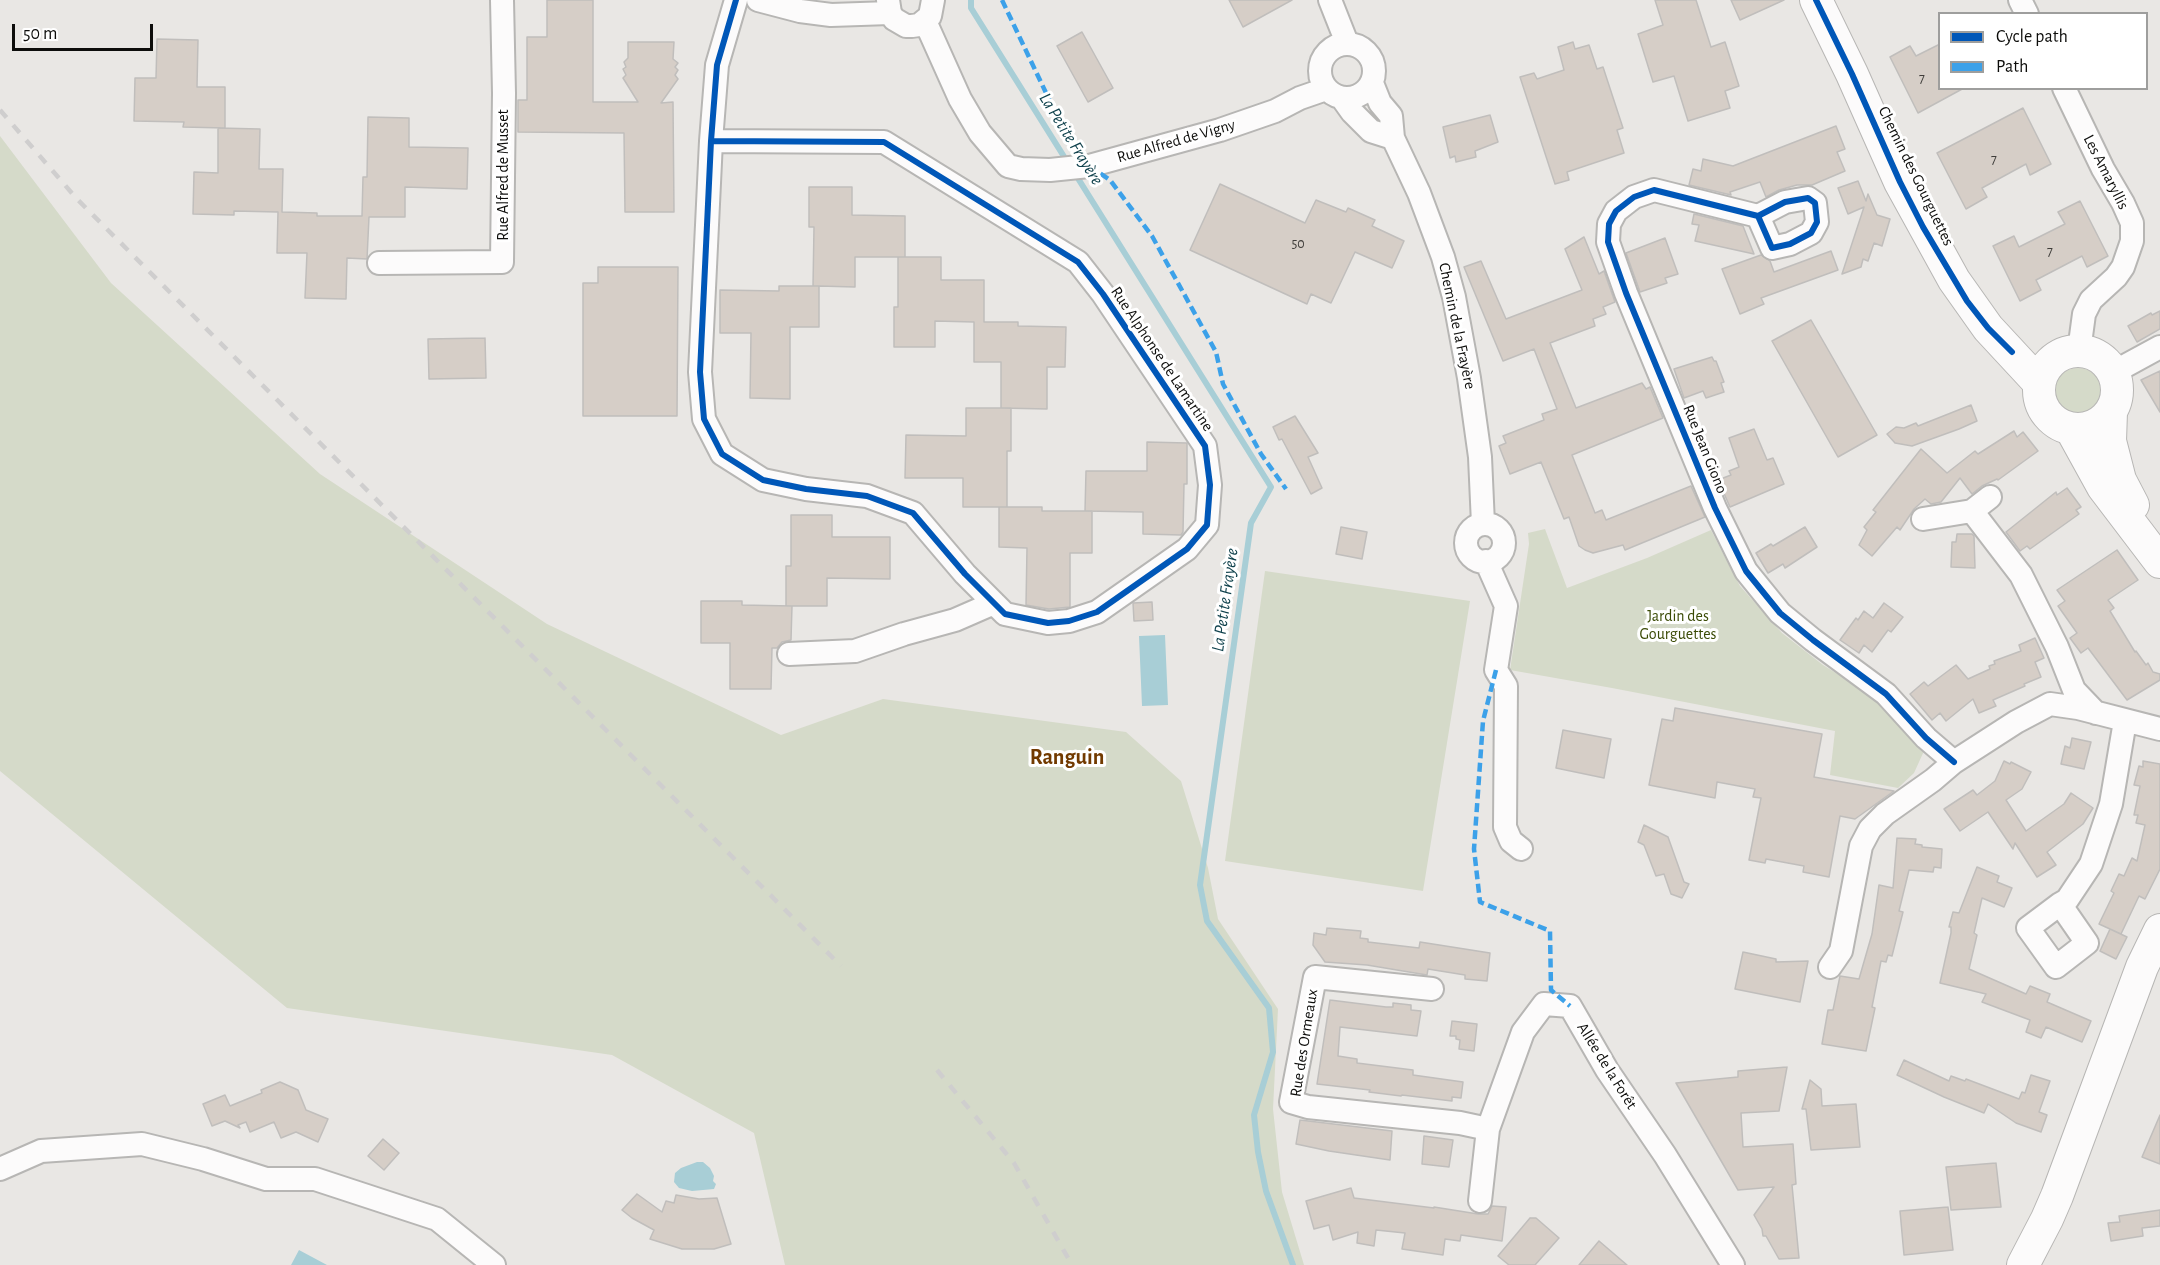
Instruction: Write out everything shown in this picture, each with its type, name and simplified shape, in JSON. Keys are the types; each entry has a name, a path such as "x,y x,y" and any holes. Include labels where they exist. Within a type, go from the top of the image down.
{"main road":[{"name":"Chemin des Gourguettes","path":"1816,0 1856,82 1900,182 1923,226 1967,301 1988,328 2039,382"},
{"path":"2012,352 2068,353 2099,357 2114,372 2118,393 2111,412 2110,441 2120,480 2133,505 2160,538"},
{"path":"2068,353 2042,372 2039,382 2038,395 2049,417 2059,425 2071,429 2093,427 2111,412"},
{"path":"2071,429 2103,487 2160,562"},
{"path":"2023,1265 2050,1211 2098,1090 2105,1064 2142,968 2160,930"},
{"path":"2098,1090 2115,1066 2160,965"}],"street":[{"name":"Rue Alfred de Musset","path":"379,263 502,262 504,93 502,0"},
{"name":"Rue Alphonse de Lamartine","path":"711,141 884,142 1078,262 1103,294 1204,446 1210,485 1207,525 1187,549 1097,612 1069,621 1048,623 1005,614 965,574 913,513 867,496 806,489 763,480 722,454 704,419 700,372 711,141 717,65 736,0"},
{"path":"758,0 800,11 831,15 889,7 894,19 906,26 919,25 925,21 933,9 933,0"},
{"path":"1330,0 1347,43"},
{"name":"Rue Alfred de Vigny","path":"925,21 960,99 986,140 1008,166 1021,169 1050,170 1089,166 1220,130 1275,111 1300,98 1334,94"},
{"path":"1334,94 1360,96 1372,83 1374,68 1368,53 1355,45 1347,43 1332,48 1322,60 1320,75 1334,94 1371,131 1393,138"},
{"name":"Chemin de la Frayère","path":"1372,83 1380,103 1391,116 1393,138 1419,193 1443,257 1454,297 1469,378 1480,456 1483,524 1489,524 1499,530 1503,542 1497,557 1486,561 1506,606 1496,670 1506,686 1505,826 1510,841 1521,849"},
{"name":"Les Amaryllis","path":"2065,90 2132,223 2132,241 2128,256 2116,278 2091,300 2068,353"},
{"name":"Rue Jean Giono","path":"1758,216 1654,190 1634,197 1616,210 1609,224 1608,242 1626,293 1715,508 1746,571 1780,613 1812,640 1886,694 1926,738 1954,762"},
{"path":"2114,372 2160,347"},
{"path":"1923,519 1972,511 1990,497"},
{"path":"1972,511 2021,575 2057,646 2074,690 2096,713"},
{"path":"789,654 855,651 955,620 994,603"},
{"path":"1830,967 1841,951 1861,846 1870,829 1885,814 1954,762 2016,722 2050,704 2078,708 2158,728"},
{"path":"2060,904 2067,900 2091,864 2110,804 2125,721"},
{"name":"Rue des Ormeaux","path":"1432,989 1315,976 1291,1102 1308,1107 1460,1123 1488,1130"},
{"name":"Allée de la Forêt","path":"1479,1201 1488,1130 1523,1032 1544,1004 1570,1006 1606,1070 1665,1155 1733,1265"},
{"path":"0,1169 41,1152 142,1144 203,1159 266,1179 315,1179 437,1219 494,1265"}],"green space":[{"path":"0,136 111,283 320,474 547,624 781,735 883,699 1126,732 1181,781 1208,868 1218,919 1278,1009 1273,1109 1282,1192 1304,1265 785,1265 754,1133 612,1055 287,1008 0,771"},
{"path":"2078,368 2095,375 2102,392 2095,409 2078,416 2061,409 2054,392 2061,375"},
{"name":"Jardin des Gourguettes","path":"1545,529 1567,588 1647,558 1711,530 1740,586 1782,633 1823,665 1865,691 1883,708 1893,712 1902,720 1924,751 1914,773 1898,788 1830,775 1835,731 1510,670 1529,544 1528,533"},
{"path":"1265,571 1470,601 1423,891 1225,861"}],"water":[{"path":"1165,635 1168,705 1142,706 1139,636"},
{"path":"697,1162 703,1162 710,1168 716,1184 714,1189 692,1191 679,1188 674,1182 675,1173"},
{"path":"299,1250 327,1265 291,1265"}],"building":[{"path":"547,0 593,0 593,102 638,102 623,78 626,75 623,69 626,67 624,62 628,58 628,42 674,42 673,59 678,63 675,67 678,70 675,75 678,79 661,103 673,102 674,212 625,212 624,133 518,132 518,100 527,100 527,37 547,37"},
{"path":"1229,0 1292,0 1243,27"},
{"path":"1655,0 1696,0 1711,47 1725,42 1739,86 1725,91 1730,108 1688,121 1674,76 1653,82 1638,34 1663,25"},
{"path":"1731,0 1784,0 1740,20"},
{"path":"1082,32 1113,88 1088,102 1057,46"},
{"path":"157,39 198,40 197,87 225,87 225,128 183,127 184,122 134,121 135,78 156,78"},
{"path":"1573,42 1575,49 1589,45 1597,69 1603,67 1623,128 1617,130 1624,153 1567,172 1569,180 1555,184 1520,77 1534,73 1537,79 1564,70 1558,47"},
{"path":"1938,45 1938,90 1960,90 1918,113 1890,57 1910,46 1916,56"},
{"path":"2023,108 2051,164 2030,175 2026,164 1982,188 1987,197 1966,209 1937,153"},
{"path":"1490,115 1498,142 1475,151 1476,157 1456,162 1455,156 1450,158 1443,127"},
{"path":"368,117 409,118 409,147 468,148 467,189 405,187 405,217 369,217 367,259 347,258 346,299 305,298 307,253 277,253 278,212 234,211 234,215 193,214 194,172 218,173 218,128 260,129 259,169 283,169 282,212 317,213 317,216 362,216 363,177 367,177"},
{"path":"1836,126 1845,149 1837,152 1845,171 1812,185 1797,185 1779,190 1766,197 1760,182 1730,192 1731,195 1689,185 1693,169 1701,171 1703,159 1733,166"},
{"path":"1858,181 1866,201 1868,194 1877,215 1890,219 1882,246 1874,243 1868,261 1863,259 1861,267 1842,274 1864,207 1848,214 1838,188"},
{"path":"1220,184 1305,223 1316,200 1346,212 1348,208 1375,220 1372,226 1404,241 1392,268 1355,252 1331,303 1311,294 1307,304 1190,250"},
{"path":"809,187 852,187 852,215 905,216 905,257 855,257 855,287 819,286 819,327 790,327 790,399 750,398 751,333 720,333 720,290 779,291 779,286 813,286 814,227 809,227"},
{"path":"2080,201 2108,256 2087,267 2082,256 2036,280 2041,290 2020,301 1993,246 2014,236 2019,247 2065,224 2058,212"},
{"path":"1694,214 1743,226 1754,254 1695,241 1699,225 1692,224"},
{"path":"1584,237 1599,274 1604,271 1615,302 1603,307 1606,314 1593,319 1595,326 1550,343 1576,408 1642,383 1646,389 1650,387 1663,418 1572,455 1595,513 1602,510 1606,520 1691,486 1705,517 1625,550 1623,545 1593,553 1579,546 1569,517 1564,519 1541,462 1510,474 1499,446 1506,443 1503,436 1544,420 1542,414 1557,409 1534,349 1503,361 1464,267 1481,261 1506,319 1582,290 1565,249"},
{"path":"1665,238 1678,274 1665,278 1667,283 1640,292 1626,253"},
{"path":"1831,251 1838,270 1761,298 1764,304 1740,314 1722,269 1761,255 1770,261 1774,272"},
{"path":"898,257 941,257 941,280 984,280 984,322 1018,322 1018,326 1066,327 1065,367 1047,367 1047,409 1001,408 1001,362 974,362 974,322 935,321 935,347 894,347 894,307 898,307"},
{"path":"598,267 678,267 677,416 583,416 583,283 598,283"},
{"path":"2160,311 2160,329 2137,342 2128,326 2151,313 2152,315"},
{"path":"1811,320 1877,435 1838,457 1772,341"},
{"path":"485,338 486,378 429,379 428,339"},
{"path":"1712,357 1716,361 1724,382 1721,383 1724,392 1706,398 1703,391 1684,398 1674,369"},
{"path":"2160,371 2160,412 2141,380"},
{"path":"1971,405 1977,421 1912,446 1895,443 1887,434 1896,427 1904,428 1916,423 1918,426"},
{"path":"966,408 1011,408 1011,451 1007,451 1007,507 963,507 963,478 905,478 906,435 966,436"},
{"path":"1295,416 1318,453 1308,457 1322,488 1311,494 1282,439 1279,440 1273,427"},
{"path":"1754,429 1767,460 1773,458 1784,484 1730,507 1718,480 1731,475 1729,471 1739,467 1729,438"},
{"path":"2014,431 2017,437 2023,432 2038,451 1998,480 1982,486 1972,494 1960,478 1941,502 1931,504 1925,499 1914,509 1900,530 1897,527 1872,556 1859,545 1867,530 1864,527 1876,512 1873,510 1921,449 1947,473 1975,451 1978,454"},
{"path":"1147,442 1187,443 1187,484 1184,484 1183,532 1181,535 1143,534 1143,512 1085,511 1086,471 1147,471"},
{"path":"2067,488 2081,507 2076,510 2079,514 2030,549 2027,546 2020,551 2006,532 2056,492 2057,495"},
{"path":"999,507 1042,507 1042,511 1092,511 1092,553 1070,553 1070,607 1049,609 1026,605 1027,548 999,547"},
{"path":"791,515 832,515 832,537 890,537 890,579 827,578 827,606 786,606 786,566 791,566"},
{"path":"1341,527 1367,532 1362,559 1336,554"},
{"path":"1805,527 1817,547 1785,568 1783,564 1768,573 1756,553"},
{"path":"1957,534 1974,536 1975,568 1951,567 1952,542 1956,542"},
{"path":"2117,550 2138,580 2108,600 2114,608 2110,611 2135,652 2146,665 2148,663 2153,672 2160,674 2160,680 2127,700 2088,648 2081,653 2070,638 2077,633 2058,606 2065,601 2057,590"},
{"path":"701,601 742,601 742,605 792,606 791,640 782,642 777,648 772,648 771,689 730,689 730,643 701,643"},
{"path":"1152,602 1153,620 1134,621 1133,603"},
{"path":"1884,603 1903,617 1891,632 1888,630 1872,652 1864,645 1859,653 1840,640 1864,611 1873,618"},
{"path":"2035,638 2044,658 2035,662 2041,677 1993,700 1996,706 1979,713 1973,699 1946,721 1940,713 1932,720 1910,694 1924,682 1928,686 1956,665 1968,679 1990,669 1989,666 1995,664 1994,661 2021,651 2019,645"},
{"path":"1675,708 1822,734 1814,777 1894,791 1855,819 1840,816 1829,877 1803,872 1804,866 1766,859 1765,863 1749,860 1761,798 1753,797 1755,789 1717,782 1715,798 1649,785 1662,719 1673,721"},
{"path":"1563,730 1611,739 1604,778 1556,768"},
{"path":"2072,738 2091,742 2084,769 2061,764 2065,746 2070,748"},
{"path":"2004,761 2031,772 2022,789 2006,800 2026,831 2064,804 2071,793 2093,808 2083,824 2047,852 2056,865 2037,877 2015,843 2013,849 1988,812 1960,831 1944,809 1973,790 1977,795 1995,781"},
{"path":"2143,761 2160,764 2160,869 2145,899 2139,896 2121,934 2099,924 2114,893 2111,891 2119,874 2124,876 2132,858 2137,861 2145,825 2136,823 2138,815 2134,815 2140,786 2134,785 2139,766 2143,767"},
{"path":"1644,825 1668,837 1684,882 1689,884 1682,898 1671,894 1664,874 1656,876 1644,845 1638,842"},
{"path":"1897,838 1916,839 1915,844 1922,845 1922,847 1942,849 1941,868 1934,867 1933,872 1909,870 1899,911 1903,912 1892,956 1888,955 1886,962 1881,961 1872,1007 1875,1008 1866,1051 1822,1044 1828,1010 1833,1010 1840,976 1859,979 1872,934 1879,885 1893,888"},
{"path":"1977,867 1999,876 1997,882 2012,888 2004,907 1982,898 1969,969 2026,994 2030,986 2050,994 2047,1002 2091,1021 2082,1042 2046,1027 2041,1038 2026,1032 2030,1020 1982,1002 1986,994 1940,983 1951,933 1951,927 1949,927 1953,912 1959,913"},
{"path":"1327,928 1361,931 1360,938 1368,939 1368,942 1419,948 1420,942 1490,953 1487,981 1465,979 1465,975 1428,969 1427,975 1367,965 1325,962 1313,945 1314,933 1326,935"},
{"path":"2110,929 2127,937 2116,959 2100,951"},
{"path":"1743,952 1776,959 1776,962 1808,961 1800,1002 1735,989"},
{"path":"1330,1000 1386,1007 1393,1007 1393,1003 1411,1005 1411,1010 1421,1011 1417,1036 1340,1027 1338,1056 1357,1059 1357,1063 1413,1070 1413,1075 1463,1082 1461,1098 1452,1097 1452,1101 1317,1084"},
{"path":"1452,1021 1477,1024 1474,1051 1459,1049 1460,1040 1456,1039 1456,1036 1450,1036"},
{"path":"1904,1060 1949,1081 1951,1076 1965,1081 1966,1079 2019,1099 2022,1092 2025,1093 2031,1075 2050,1081 2039,1112 2047,1115 2041,1132 2016,1123 1988,1104 1984,1113 1897,1075"},
{"path":"1787,1067 1779,1111 1741,1113 1743,1147 1793,1144 1796,1184 1792,1185 1799,1258 1779,1259 1766,1236 1763,1236 1762,1229 1754,1215 1774,1187 1738,1190 1676,1083 1738,1077 1738,1071"},
{"path":"1810,1080 1821,1089 1822,1106 1856,1104 1860,1147 1811,1150 1806,1109 1802,1109"},
{"path":"280,1082 298,1090 306,1110 328,1119 318,1142 296,1132 281,1138 274,1122 250,1132 246,1122 238,1125 240,1128 225,1121 212,1126 203,1104 225,1095 230,1106 262,1093 261,1090"},
{"path":"2160,1115 2160,1164 2142,1157"},
{"path":"1300,1120 1392,1131 1390,1160 1296,1144"},
{"path":"1424,1136 1453,1140 1449,1167 1422,1164"},
{"path":"383,1139 399,1153 384,1170 368,1156"},
{"path":"1996,1163 2001,1207 1951,1210 1946,1167"},
{"path":"1351,1188 1354,1198 1478,1214 1488,1214 1492,1206 1506,1207 1502,1241 1461,1235 1460,1241 1445,1239 1443,1255 1402,1249 1405,1233 1376,1230 1374,1246 1357,1243 1358,1232 1333,1240 1329,1225 1314,1229 1306,1201"},
{"path":"637,1194 662,1212 666,1201 674,1203 676,1195 699,1199 717,1198 731,1244 714,1249 682,1249 650,1239 654,1230 622,1210"},
{"path":"1948,1207 1953,1250 1904,1255 1900,1211"},
{"path":"2160,1210 2160,1226 2142,1228 2143,1236 2111,1241 2108,1223 2120,1222 2119,1216"},
{"path":"1530,1218 1536,1218 1559,1238 1535,1265 1509,1265 1498,1256"},
{"path":"1599,1241 1627,1265 1579,1265"}],"waterway":[{"name":"La Petite Frayère","path":"971,0 971,8 1068,163"},
{"name":"La Petite Frayère","path":"1074,172 1271,487 1251,523 1200,885 1207,921 1269,1008 1273,1052 1254,1115 1258,1152 1266,1191 1293,1265"}],"railway":[{"path":"0,110 77,199 841,966"},
{"path":"937,1070 1014,1163 1072,1265"}],"marked path":[{"path":"1002,0 1074,152 1089,166 1110,180 1152,236 1216,352 1223,384 1261,454 1286,489"},
{"path":"1496,670 1483,721 1474,849 1480,902 1550,931 1551,990 1570,1006"}],"cycle path":[{"path":"711,141 884,142 1078,262 1103,294 1205,446 1210,485 1207,525 1187,549 1097,612 1069,621 1048,623 1005,614 965,574 913,513 867,496 806,489 763,480 722,454 704,419 700,372 711,141 717,65 736,0"},
{"path":"1816,0 1923,227 1967,301 1988,328 2012,352"},
{"path":"1758,216 1785,202 1808,198 1815,203 1817,222 1811,233 1790,244 1772,248 1758,216 1654,190 1634,197 1616,211 1609,224 1608,242 1626,293 1715,508 1746,571 1780,613 1886,694 1926,738 1954,762"}],"district":[{"name":"Ranguin","path":"1067,757"}]}
